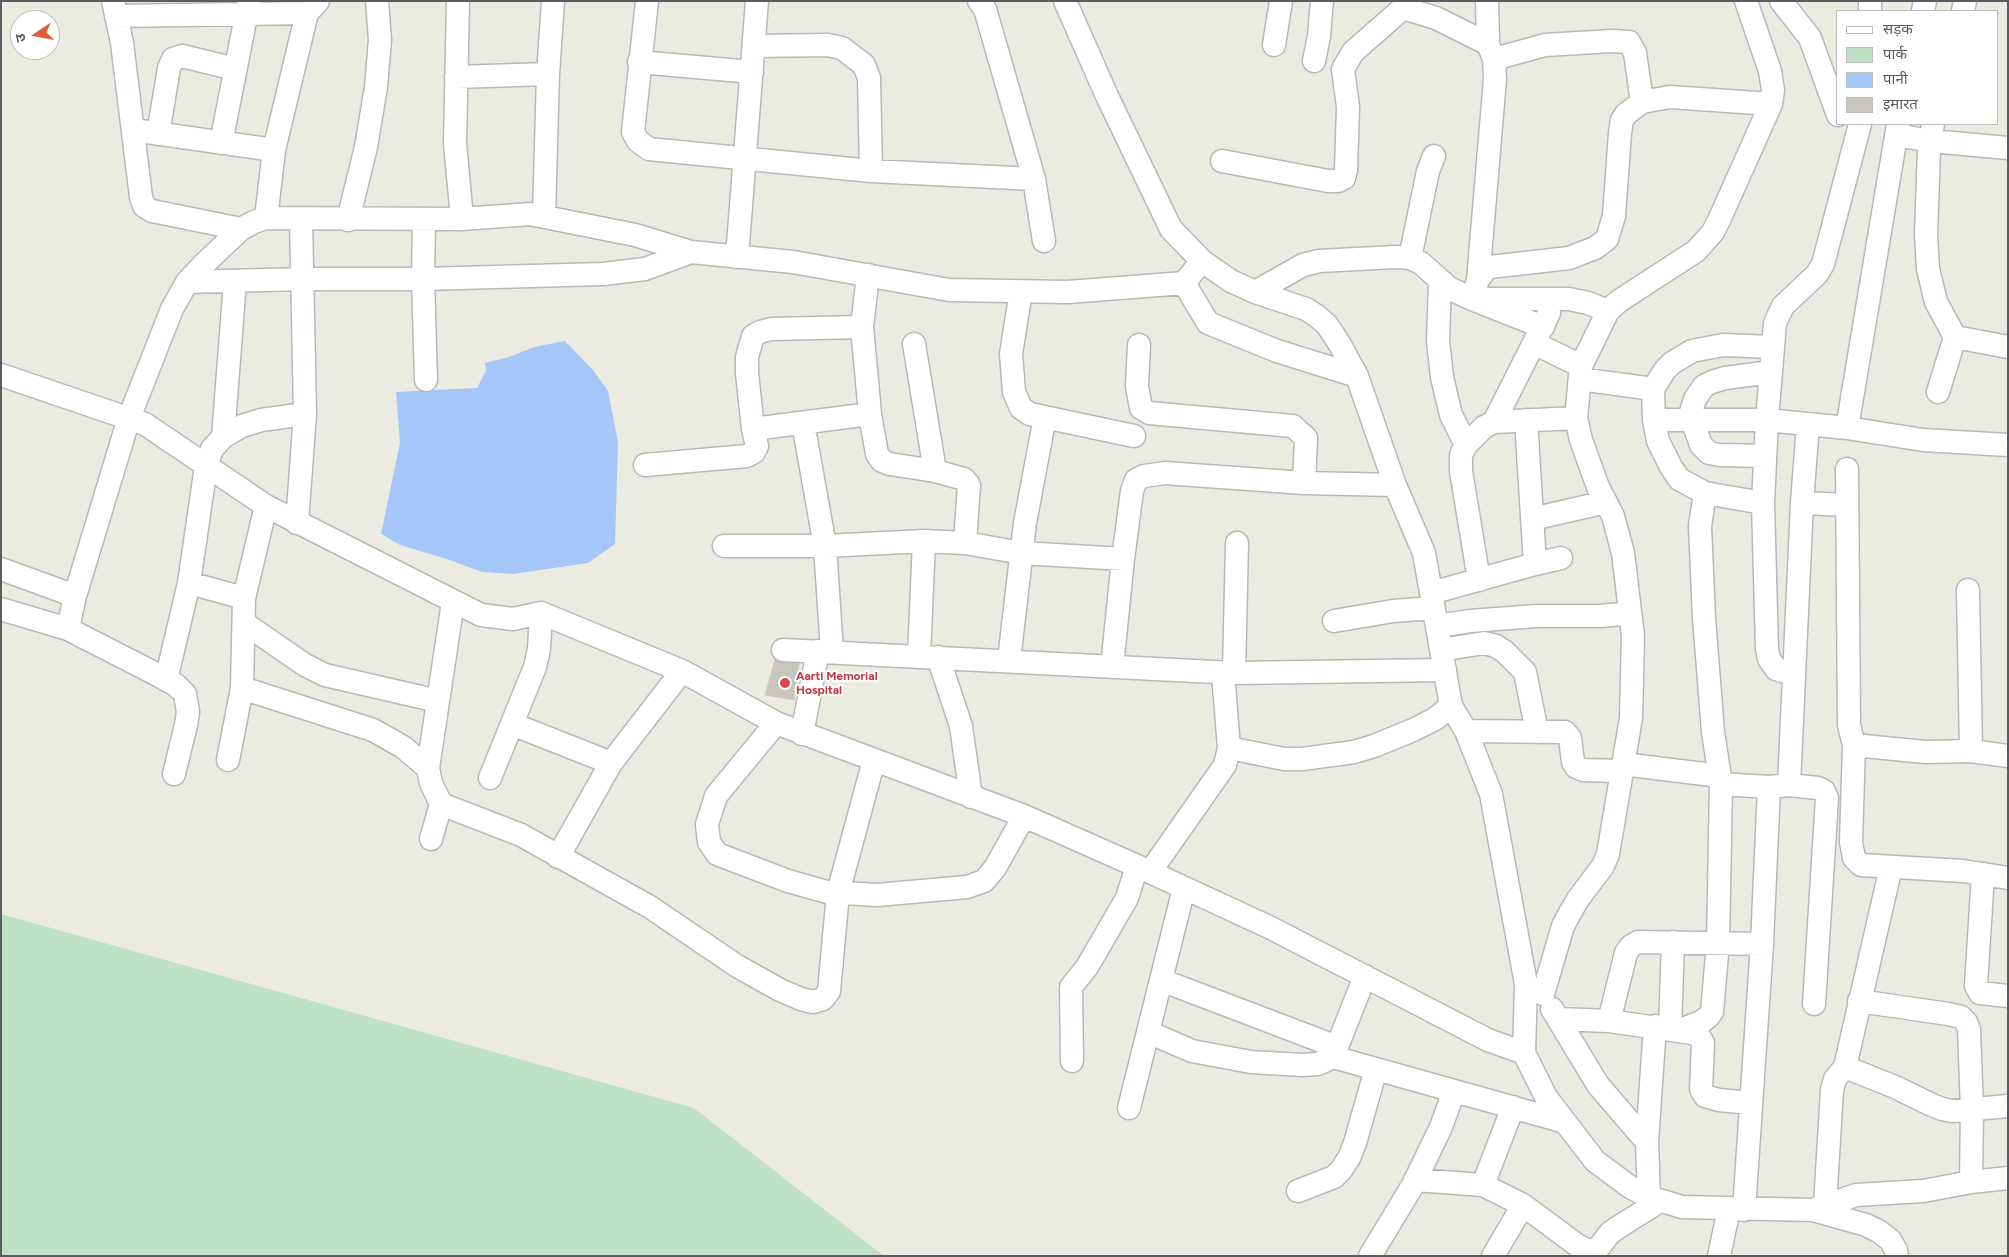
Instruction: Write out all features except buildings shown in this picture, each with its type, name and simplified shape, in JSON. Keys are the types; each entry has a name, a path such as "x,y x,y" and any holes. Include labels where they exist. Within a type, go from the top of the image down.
{"street":[{"path":"348,220 366,147 376,87 380,40 376,1"},
{"path":"458,1 455,143 462,218"},
{"path":"544,216 548,74 553,1"},
{"path":"647,1 633,132 638,141 649,148 871,171 1034,180"},
{"path":"737,257 757,1"},
{"path":"979,1 985,9 1034,180 1044,241"},
{"path":"1065,1 1107,96 1171,229 1202,261 1231,281 1255,292 1306,309 1318,316 1339,342 1357,376 1395,485 1424,553 1451,706 1466,731 1491,794 1526,984 1524,1053 1546,1097 1596,1161 1630,1187 1655,1199 1682,1207 1737,1209 1819,1208 1856,1195 1923,1191 1971,1182 2008,1178"},
{"path":"1274,45 1281,1"},
{"path":"1314,61 1319,36 1322,1"},
{"path":"1475,290 1493,110 1487,1"},
{"path":"1543,994 1563,926 1603,866 1608,854 1631,718 1633,649 1622,543 1588,460 1576,418 1581,373 1608,311 1696,251 1709,237 1720,218 1771,104 1773,90 1770,71 1746,1"},
{"path":"1781,1 1810,38 1836,110"},
{"path":"241,229 152,210 144,206 141,197 115,9 315,4 274,150 266,218"},
{"path":"1222,161 1328,181 1338,181 1344,178 1346,170 1348,108 1343,69 1353,52 1404,4 1436,18 1491,51 1612,40 1628,42 1636,53 1642,102"},
{"path":"221,143 248,7"},
{"path":"754,46 828,45 842,48 864,65 869,78 871,171"},
{"path":"158,134 169,68 173,59 182,56 235,69"},
{"path":"640,62 752,72"},
{"path":"456,77 548,74"},
{"path":"1475,290 1484,270 1490,267 1569,258 1584,254 1607,239 1614,216 1617,157 1622,120 1626,114 1642,102 1670,97 1688,97 1771,104"},
{"path":"1841,125 1852,152"},
{"path":"1794,672 1776,669 1769,660 1763,503 1775,322 1783,306 1817,274 1823,264 1860,125"},
{"path":"1847,428 1897,129 1932,132 2008,148"},
{"path":"133,130 274,150"},
{"path":"1932,132 1929,148 1926,234 1928,270 1936,302 1956,337 1938,392"},
{"path":"1410,258 1428,171 1434,156"},
{"path":"68,630 75,596 129,418 172,310 187,282 224,243 241,229 266,218 424,219 530,214 635,235 691,252 794,262 949,290 1068,292 1184,283 1202,261"},
{"path":"297,523 305,414 301,219"},
{"path":"424,219 423,279 426,380"},
{"path":"187,282 303,279 423,279 628,272 645,269 691,252"},
{"path":"1255,292 1303,265 1319,261 1383,257 1410,258 1421,263 1440,282 1458,294 1475,290 1578,300 1608,311"},
{"path":"868,275 862,328 870,414 877,454 882,461 890,464 935,471 964,479 969,485 965,543"},
{"path":"223,437 235,282"},
{"path":"1440,282 1438,341 1442,377 1451,415 1466,445"},
{"path":"1184,283 1208,323 1277,351 1357,376"},
{"path":"1475,290 1538,335 1581,373 1653,389"},
{"path":"1021,291 1011,354 1014,392 1021,408 1030,414 1134,436"},
{"path":"1494,422 1556,299"},
{"path":"645,465 747,456 754,452 757,446 753,429 747,373 747,357 753,336 772,329 862,328"},
{"path":"1956,337 2008,347"},
{"path":"914,344 935,471"},
{"path":"1139,345 1137,386 1141,408 1149,413 1293,426 1306,438 1304,483"},
{"path":"1763,503 1705,493 1679,479 1658,441 1654,420 1653,389 1672,362 1692,351 1723,345 1773,347"},
{"path":"1765,456 1720,456 1709,453 1701,446 1691,412 1695,399 1704,386 1725,378 1771,372"},
{"path":"1,375 145,424 266,506 480,615 513,619 541,613 682,671 776,723 1024,816 1143,869 1269,927 1488,1040 1524,1053"},
{"path":"166,680 189,583 206,466 212,448 223,437 242,426 262,420 305,414"},
{"path":"753,429 870,414"},
{"path":"1009,660 1025,523 1045,417"},
{"path":"1479,580 1461,470 1461,455 1466,445 1484,427 1494,422 1576,418"},
{"path":"1526,420 1535,564"},
{"path":"1654,420 1767,420 1847,428 1923,440 2008,445"},
{"path":"802,734 825,652 825,546 803,423"},
{"path":"1719,1256 1737,1209 1751,1103 1762,944 1779,786 1794,672 1802,503 1808,424"},
{"path":"1847,470 1849,725 1854,745 1851,826 1854,858 1861,865 1964,871 2008,878"},
{"path":"1112,667 1122,559 1132,491 1136,480 1144,476 1165,473 1304,483 1395,485"},
{"path":"1668,1028 1701,1022 1712,1012 1718,942 1721,780 1713,732 1704,608 1700,526 1705,493"},
{"path":"1532,519 1606,502"},
{"path":"1802,503 1847,505"},
{"path":"228,760 242,688 244,598 266,506"},
{"path":"724,546 825,546 924,541 965,543 1022,553 1122,559"},
{"path":"924,541 928,656 961,726 971,797"},
{"path":"1072,1061 1071,987 1087,967 1143,869 1217,777 1225,764 1229,748 1228,673 1237,543"},
{"path":"1434,609 1479,580 1561,558"},
{"path":"1,569 75,596"},
{"path":"189,583 244,598"},
{"path":"1968,590 1971,751"},
{"path":"453,602 428,768 430,783 441,804 521,835 650,906 737,966 780,990 801,999 814,1002 823,1000 829,991 838,893 874,760"},
{"path":"1,609 68,630 166,680 186,694 188,712 174,774"},
{"path":"1334,622 1393,612 1434,609 1470,621 1527,617 1601,616 1630,613"},
{"path":"490,778 536,667 541,613"},
{"path":"244,623 305,665 325,675 438,701"},
{"path":"783,650 1009,660 1228,673 1443,660 1484,642 1496,646 1505,652 1525,672 1537,732"},
{"path":"558,856 611,763 682,671"},
{"path":"242,688 373,730 403,747 428,768"},
{"path":"1229,748 1284,759 1302,759 1354,752 1413,730 1435,719 1451,706"},
{"path":"776,723 716,796 707,824 709,842 717,854 788,881 838,893 877,895 967,887 984,880 995,868 1024,816"},
{"path":"512,724 611,763"},
{"path":"1466,731 1565,732 1570,738 1573,762 1576,767 1583,770 1622,768 1779,786 1818,788 1824,791 1827,798 1814,1004"},
{"path":"1854,745 1918,751 1971,751 2008,756"},
{"path":"431,839 441,804"},
{"path":"1819,1208 1832,1090 1835,1079 1845,1067 1891,867"},
{"path":"1983,874 1976,986 1980,993 2008,996"},
{"path":"1129,1108 1184,888"},
{"path":"1609,1021 1626,953 1631,946 1638,942 1762,944"},
{"path":"1655,1199 1646,1142 1668,1028 1673,942"},
{"path":"1520,949 1543,994 1598,1085 1646,1142"},
{"path":"1148,1032 1192,1051 1251,1062 1318,1064 1335,1052 1365,976"},
{"path":"1161,980 1376,1069 1565,1122"},
{"path":"1859,1001 1948,1014 1961,1017 1966,1022 1968,1029 1972,1110 1971,1182"},
{"path":"1558,1019 1609,1021 1668,1028 1699,1036 1703,1043 1701,1089 1705,1096 1719,1100 1751,1103"},
{"path":"1845,1067 1895,1087 1937,1107 1952,1111 2008,1106"},
{"path":"1298,1191 1334,1177 1349,1158 1376,1069"},
{"path":"1370,1256 1415,1180 1441,1127 1454,1091"},
{"path":"1483,1185 1513,1107"},
{"path":"1415,1180 1483,1185 1523,1205 1577,1245 1590,1252 1596,1251 1610,1233 1655,1199"},
{"path":"1493,1256 1523,1205"},
{"path":"1819,1208 1880,1232 1890,1240 1897,1256"}],"green space":[{"path":"1,914 694,1108 884,1256 1,1256"}],"water":[{"path":"565,341 593,370 608,391 618,442 615,544 588,563 513,574 482,572 400,545 381,534 400,443 396,392 477,388 486,371 485,363 509,357 534,347"}],"place":[{"name":"Aarti Memorial Hospital","path":"785,683"}]}
